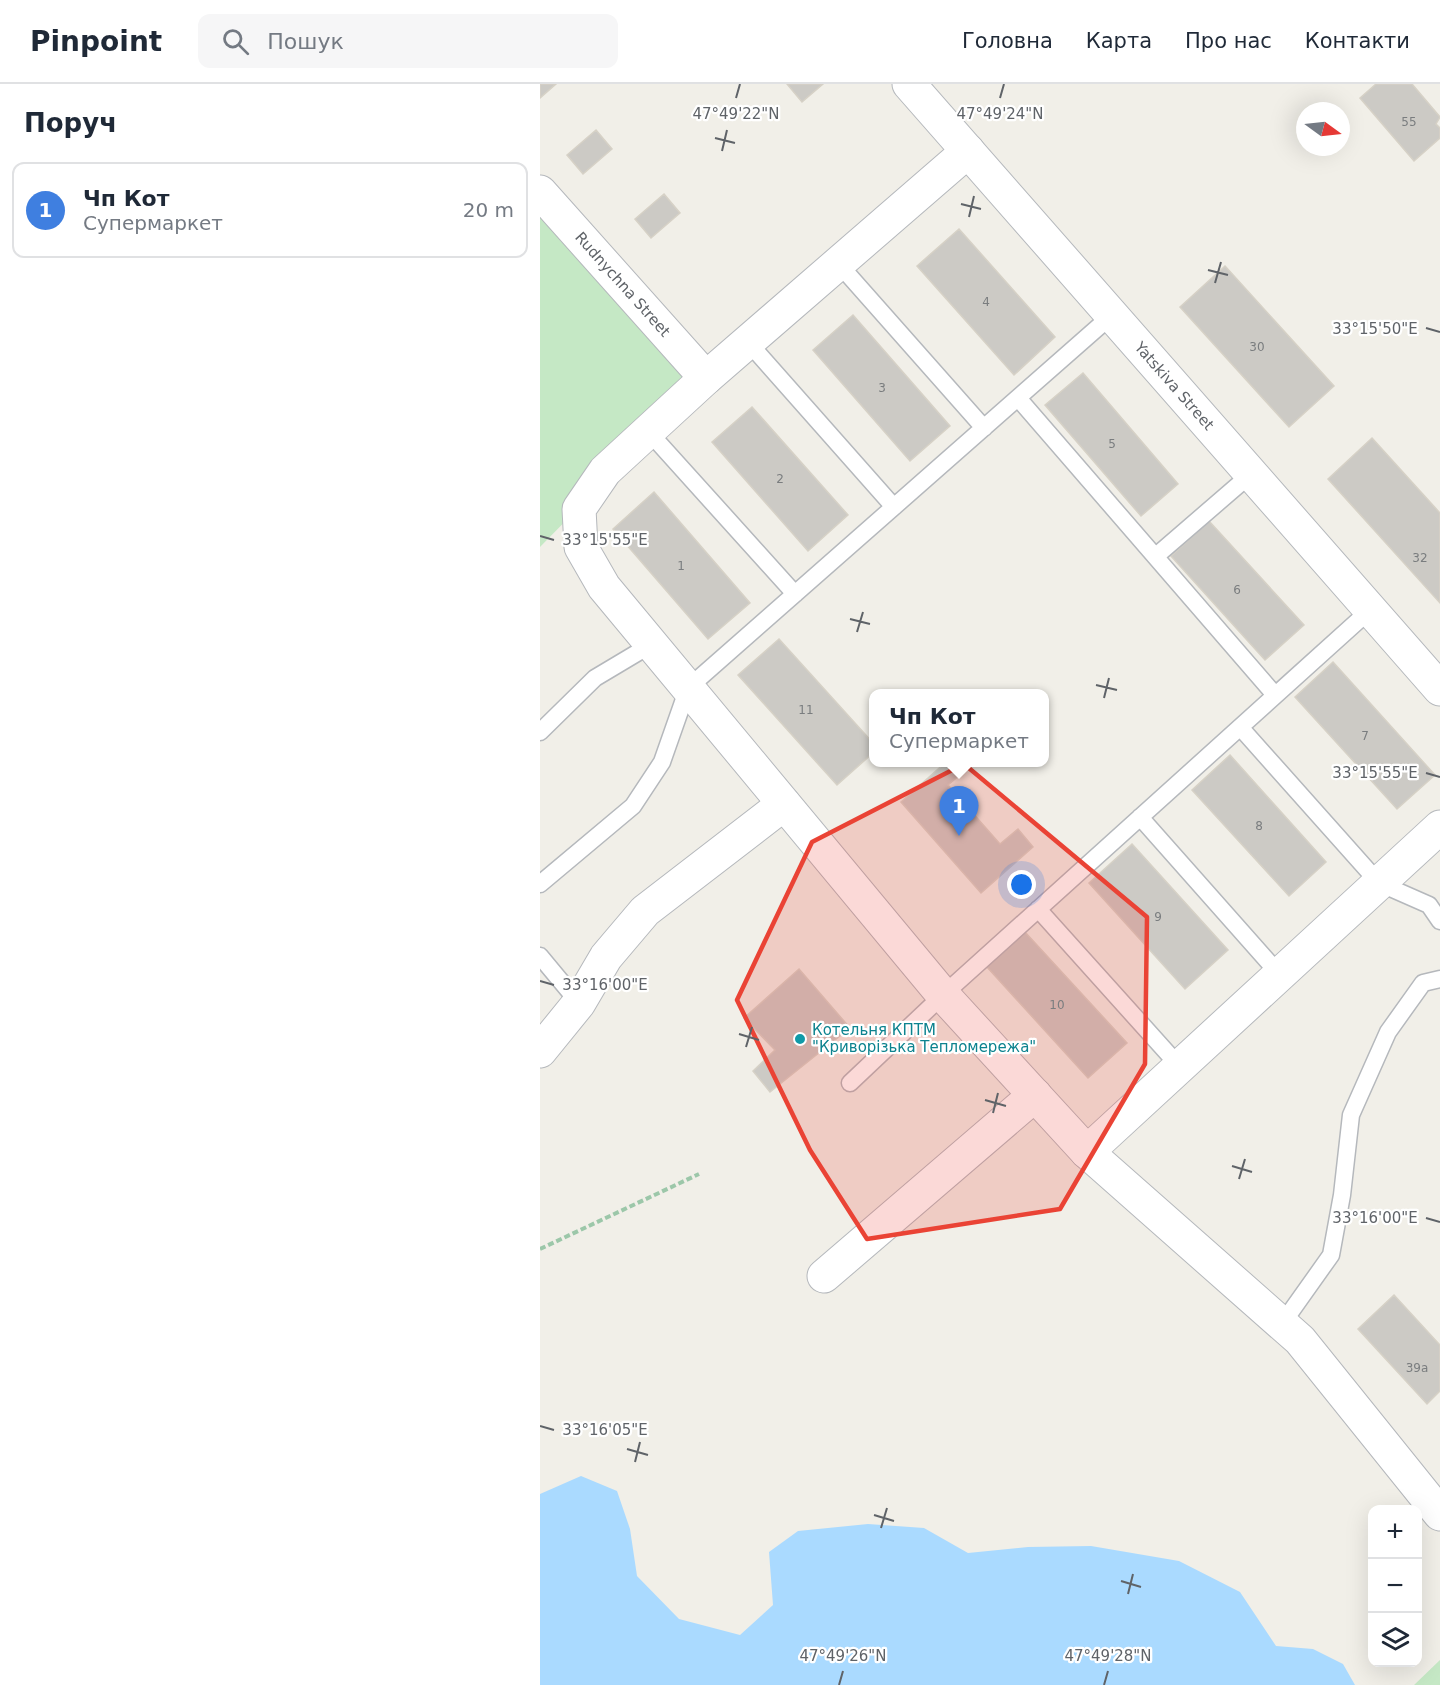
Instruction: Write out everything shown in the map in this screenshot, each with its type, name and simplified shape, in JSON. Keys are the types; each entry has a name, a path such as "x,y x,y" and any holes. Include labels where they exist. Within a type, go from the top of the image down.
{"street":[{"name":"Yatskiva Street","path":"909,84 1440,689"},
{"path":"968,151 706,378 605,471 579,509 581,547 604,587 943,995 1088,1152 1300,1340 1440,1514"},
{"name":"Rudnychna Street","path":"540,192 706,378"},
{"path":"540,1051 579,1003 606,957 645,911 784,804"},
{"path":"1088,1152 1440,827"},
{"path":"824,1276 1035,1095"}],"lane":[{"path":"838,263 984,428"},
{"path":"540,884 633,806 662,762 688,688 1112,315"},
{"path":"748,342 894,507"},
{"path":"1018,398 1275,695"},
{"path":"648,431 795,594"},
{"path":"1156,556 1251,474"},
{"path":"850,1083 943,995 1370,610"},
{"path":"540,732 595,678 652,644"},
{"path":"1240,727 1379,883 1428,905 1440,921"},
{"path":"1140,817 1280,975"},
{"path":"1038,909 1180,1067"},
{"path":"540,956 579,1003"},
{"path":"1282,1324 1331,1256 1342,1195 1351,1115 1388,1032 1423,983 1440,979"}],"path":[{"path":"540,1249 699,1174"}],"highlighted area":[{"path":"964,764 1147,917 1145,1064 1060,1209 867,1239 810,1150 737,1000 812,842"}],"green space":[{"path":"540,192 706,378 540,547"},
{"path":"1440,1660 1440,1685 1414,1685"}],"water":[{"path":"581,1476 617,1491 630,1529 637,1576 679,1619 740,1635 773,1605 769,1552 798,1531 868,1524 924,1528 968,1553 1028,1547 1091,1546 1179,1561 1240,1592 1276,1646 1313,1649 1343,1664 1355,1685 540,1685 540,1494"}],"building":[{"path":"540,84 556,84 540,98"},
{"path":"787,84 823,84 802,102"},
{"path":"1376,84 1412,84 1440,117 1436,124 1440,128 1440,138 1414,161 1360,98"},
{"path":"596,130 612,149 583,174 567,155"},
{"path":"664,194 680,213 651,238 635,219"},
{"path":"959,229 1055,337 1014,375 917,266"},
{"path":"1225,266 1334,386 1289,427 1180,307"},
{"path":"853,315 950,426 910,461 813,350"},
{"path":"1083,373 1178,484 1141,516 1045,405"},
{"path":"752,407 848,515 808,551 712,442"},
{"path":"1372,438 1440,513 1440,603 1328,479"},
{"path":"654,492 750,603 708,639 613,529"},
{"path":"1209,521 1304,625 1265,660 1171,556"},
{"path":"779,639 869,738 869,756 837,785 738,675"},
{"path":"1333,662 1435,775 1397,809 1295,697"},
{"path":"1230,755 1326,862 1289,896 1192,790"},
{"path":"940,767 965,767 967,769 948,785 1000,844 1018,829 1033,847 981,893 901,802"},
{"path":"1132,844 1228,950 1185,989 1089,883"},
{"path":"1025,932 1127,1043 1088,1078 987,967"},
{"name":"Котельня КПТМ \"Криворізька Тепломережа\"","path":"799,969 850,1028 770,1092 753,1071 775,1050 744,1018"},
{"path":"1394,1295 1440,1345 1440,1391 1427,1404 1358,1329"}],"place":[{"name":"Чп Кот","path":"959,836"},
{"name":"Котельня КПТМ \"Криворізька Тепломережа\"","path":"800,1039"}]}
